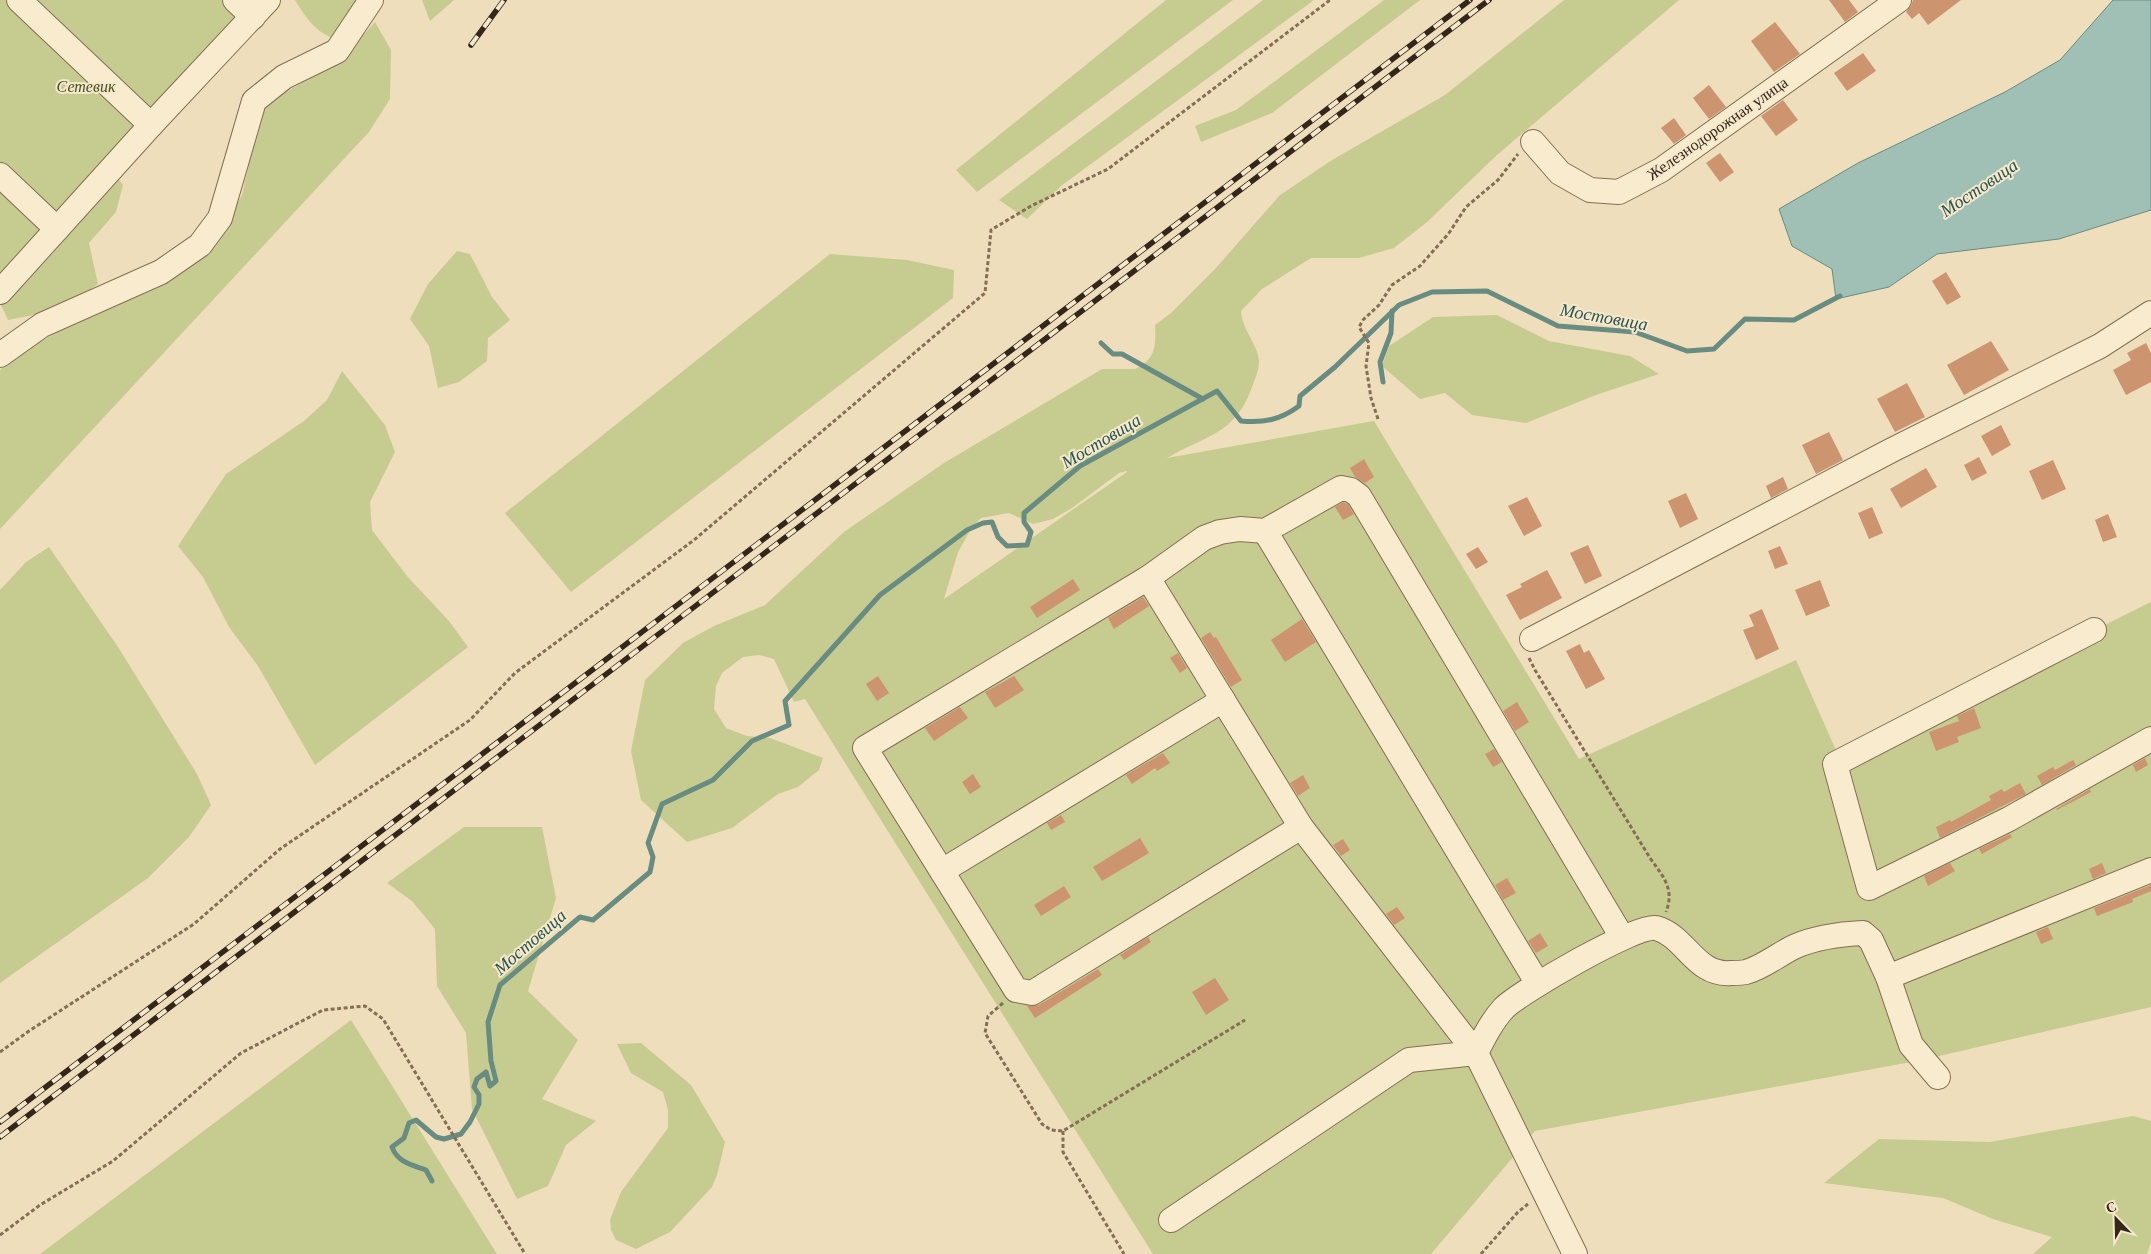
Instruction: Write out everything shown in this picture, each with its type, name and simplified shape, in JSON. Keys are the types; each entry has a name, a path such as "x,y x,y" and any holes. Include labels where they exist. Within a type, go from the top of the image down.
{"street":[{"path":"19,0 151,125"},
{"path":"0,292 151,125 261,8 235,0"},
{"path":"0,355 42,325 161,272 200,245 220,218 254,101 284,77 337,51 371,0"},
{"name":"Железнодорожная улица","path":"1533,142 1560,173 1590,190 1619,192 1661,170 1899,0"},
{"path":"0,175 57,229"},
{"path":"1532,639 1892,450 2100,346 2151,313"},
{"path":"1301,827 1032,992 1016,990 865,748 1148,578 1204,538 1220,532 1240,529 1265,531 1341,488 1351,490 1359,496 1622,937"},
{"path":"1265,531 1538,984"},
{"path":"1148,578 1301,827 1476,1053 1574,1254"},
{"path":"2094,630 1835,764 1869,888 2009,819 2151,739"},
{"path":"942,871 1223,700"},
{"path":"1888,977 2151,870"},
{"path":"1476,1053 1487,1031 1505,1008 1538,984 1622,937 1654,927 1668,932 1702,965 1721,974 1747,972 1797,945 1842,934 1863,933 1871,940 1888,977 1911,1045 1938,1077"},
{"path":"1172,1220 1410,1060 1476,1053"}],"path":[{"path":"0,1052 29,1031 194,924 280,849 470,720 515,673 694,540 985,293 991,230 1031,206 1108,169 1330,0"},
{"path":"1378,419 1370,398 1366,366 1369,344 1359,327 1363,320 1379,305 1392,285 1420,266 1449,233 1466,207 1498,180 1525,145 1533,142"},
{"path":"1532,639 1528,644 1528,652 1535,670 1664,878 1670,893 1670,901 1666,913 1654,927"},
{"path":"1016,990 988,1016 985,1033 1042,1124 1051,1130 1063,1131 1245,1020"},
{"path":"0,1235 40,1205 113,1162 241,1053 323,1010 366,1006 384,1019 525,1254"},
{"path":"1063,1131 1063,1152 1124,1254"},
{"path":"1481,1254 1518,1212 1544,1192"}],"green space":[{"name":"Сетевик","path":"0,0 281,0 117,177 123,185 116,212 89,243 98,284 60,310 8,320 0,303"},
{"path":"295,0 358,0 333,38 315,27"},
{"path":"422,0 454,0 430,21"},
{"path":"1166,0 1233,0 977,192 956,170"},
{"path":"1263,0 1314,0 1061,186 1027,219 999,200"},
{"path":"1384,0 1420,0 1272,113 1201,142 1195,126 1236,110"},
{"path":"1564,0 1679,0 1497,155 1426,223 1394,248 1359,258 1311,258 1262,289 1241,311 1244,324 1256,349 1259,361 1257,374 1245,403 1237,415 1218,432 1167,458 1374,421 1579,759 1796,660 1839,757 2151,602 2151,1007 1922,1060 1535,1131 1431,1254 1153,1254 805,699 794,702 774,659 759,655 743,657 722,673 716,686 714,709 726,728 747,736 770,738 823,758 819,770 798,787 778,794 732,828 687,842 641,800 631,751 645,680 683,643 714,626 765,605 844,532 944,463 1102,369 1135,369 1142,365 1151,356 1155,346 1155,325 1171,313 1215,269 1280,195 1332,160 1445,95","holes":["1127,472 944,599 958,552 971,529 981,518 1009,513 1033,524 1053,519 1072,508 1119,473"]},
{"path":"375,22 391,50 390,99 369,132 0,529 0,371 5,361 74,323 157,288 215,246 242,195 262,105 338,63"},
{"path":"457,251 470,254 492,297 510,320 488,338 487,361 459,382 438,388 429,346 410,319 428,284"},
{"path":"830,254 907,260 954,270 953,298 571,592 505,513"},
{"path":"1497,315 1549,341 1630,356 1659,374 1596,395 1526,423 1472,415 1445,393 1420,399 1382,366 1389,346 1433,317"},
{"path":"342,371 385,425 395,452 370,502 372,530 407,576 449,621 468,647 315,765 258,666 229,627 203,577 178,546 226,474 304,421 327,400"},
{"path":"49,547 118,647 197,774 211,805 189,837 148,878 0,983 0,590 26,562"},
{"path":"464,827 542,827 556,898 528,991 578,1040 542,1099 596,1121 566,1145 548,1186 517,1199 472,1109 466,1033 437,986 435,929 412,901 387,883"},
{"path":"351,1020 497,1254 40,1254"},
{"path":"641,1043 691,1085 725,1142 712,1187 670,1232 636,1249 616,1240 611,1230 610,1220 621,1192 668,1128 668,1110 663,1092 631,1073 617,1044"},
{"path":"2133,1116 2151,1121 2151,1242 2147,1254 2033,1254 2052,1237 1993,1219 1943,1198 1824,1183 1879,1139 1990,1142"}],"water":[{"path":"2113,0 2151,0 2151,210 2059,239 1937,254 1889,287 1836,299 1832,269 1792,246 1779,209 1858,163 2005,92 2060,60"}],"building":[{"path":"1829,0 1849,0 1858,12 1845,22"},
{"path":"1913,0 1961,0 1928,25 1919,13 1912,19 1906,12"},
{"path":"1775,22 1800,54 1774,72 1751,41"},
{"path":"1863,53 1876,71 1847,91 1834,73"},
{"path":"1709,85 1726,107 1709,119 1693,98"},
{"path":"1783,100 1798,120 1776,136 1761,116"},
{"path":"1674,118 1686,135 1674,144 1661,128"},
{"path":"1720,153 1734,172 1720,182 1706,163"},
{"path":"1946,272 1961,297 1947,305 1932,281"},
{"path":"1991,341 2009,370 1964,395 1947,365"},
{"path":"2146,343 2151,353 2151,382 2126,395 2113,370 2131,360 2127,353"},
{"path":"1907,383 1925,417 1895,432 1877,399"},
{"path":"2001,425 2011,445 1992,456 1981,436"},
{"path":"1829,432 1843,460 1816,474 1802,445"},
{"path":"1979,457 1987,473 1972,481 1964,465"},
{"path":"1364,459 1374,477 1365,483 1355,477 1350,468"},
{"path":"2053,460 2066,489 2042,500 2029,471"},
{"path":"1926,468 1937,487 1901,508 1890,489"},
{"path":"1783,477 1788,489 1771,498 1766,486"},
{"path":"1686,493 1698,519 1680,528 1668,501"},
{"path":"1527,497 1542,526 1524,536 1508,506"},
{"path":"1343,502 1349,505 1354,514 1343,520 1335,507"},
{"path":"1872,507 1883,533 1869,539 1858,513"},
{"path":"2108,514 2117,537 2103,542 2095,520"},
{"path":"1588,545 1602,576 1585,584 1570,553"},
{"path":"1780,546 1788,564 1775,569 1768,551"},
{"path":"1478,547 1488,562 1476,569 1466,554"},
{"path":"1547,570 1562,598 1520,620 1506,595 1522,587 1520,584"},
{"path":"1073,579 1080,590 1037,618 1030,607"},
{"path":"1820,580 1830,606 1806,616 1795,590"},
{"path":"1143,597 1149,606 1114,629 1108,618"},
{"path":"1762,609 1779,649 1756,660 1743,630 1754,626 1749,615"},
{"path":"1302,619 1316,642 1285,662 1271,640"},
{"path":"1210,632 1214,638 1216,637 1242,680 1231,687 1201,638"},
{"path":"1580,644 1584,653 1589,650 1605,679 1586,689 1566,651"},
{"path":"1178,653 1187,668 1180,673 1170,658"},
{"path":"878,676 889,693 877,701 866,684"},
{"path":"1014,676 1024,690 995,708 985,692"},
{"path":"1517,702 1529,722 1515,731 1503,711"},
{"path":"960,707 968,718 934,741 925,728"},
{"path":"1974,708 1981,728 1957,737 1959,742 1936,751 1929,732 1959,721 1957,716"},
{"path":"1494,749 1502,762 1493,767 1485,754"},
{"path":"1163,753 1170,763 1157,771 1155,768 1132,784 1126,775"},
{"path":"2145,758 2148,765 2136,772 2133,765"},
{"path":"2073,760 2076,765 2042,785 2037,776 2053,767 2055,770"},
{"path":"973,774 981,787 970,794 962,782"},
{"path":"1303,775 1310,788 1298,796 1290,783"},
{"path":"2020,783 2026,794 1940,838 1936,827 1950,820 1951,822 1991,800 1989,796 2002,789 2004,792"},
{"path":"2090,789 2091,792 2056,809"},
{"path":"1061,815 1065,822 1051,830 1047,823"},
{"path":"2010,834 2012,837 1982,854 1979,849"},
{"path":"1140,838 1149,853 1102,881 1093,867"},
{"path":"1343,839 1350,850 1341,856 1333,845"},
{"path":"1950,863 1955,871 1928,886 1924,876"},
{"path":"2102,863 2106,873 2093,879 2089,869"},
{"path":"1507,878 1516,893 1503,900 1495,885"},
{"path":"2151,885 2151,891 2132,899 2133,902 2097,916 2094,908"},
{"path":"1064,886 1071,897 1041,916 1034,905"},
{"path":"1397,907 1405,918 1394,925 1386,914"},
{"path":"2048,927 2053,939 2041,944 2036,932"},
{"path":"1540,933 1548,946 1536,953 1528,941"},
{"path":"1148,937 1151,942 1124,960 1120,955"},
{"path":"1098,969 1102,975 1035,1018 1027,1006 1039,1005"},
{"path":"1215,978 1229,1000 1206,1015 1192,992"}],"waterway":[{"name":"Мостовица","path":"432,1181 426,1170 401,1160 392,1147 404,1138 409,1123 416,1120 436,1137 444,1139 461,1134 470,1122 479,1104 479,1095 474,1087 477,1079 486,1072 490,1086 496,1081 491,1061 488,1022 500,985 580,917 593,920 650,872 653,857 648,843 662,804 713,780 752,741 789,725 785,701 880,595 967,530 983,523 992,522 998,537 1007,546 1027,545 1031,532 1024,522 1024,513 1080,466 1217,391 1241,421 1272,420 1285,415 1299,406 1300,396 1335,367 1399,305 1432,292 1487,291 1558,326 1635,332 1687,351 1714,349 1745,319 1794,320 1840,296"},
{"path":"1383,382 1380,362 1391,333 1392,311"},
{"path":"1101,343 1113,354 1122,354 1203,399"}],"railway":[{"path":"471,45 504,0"},
{"path":"0,1122 1470,0"},
{"path":"0,1137 1489,0"}]}
